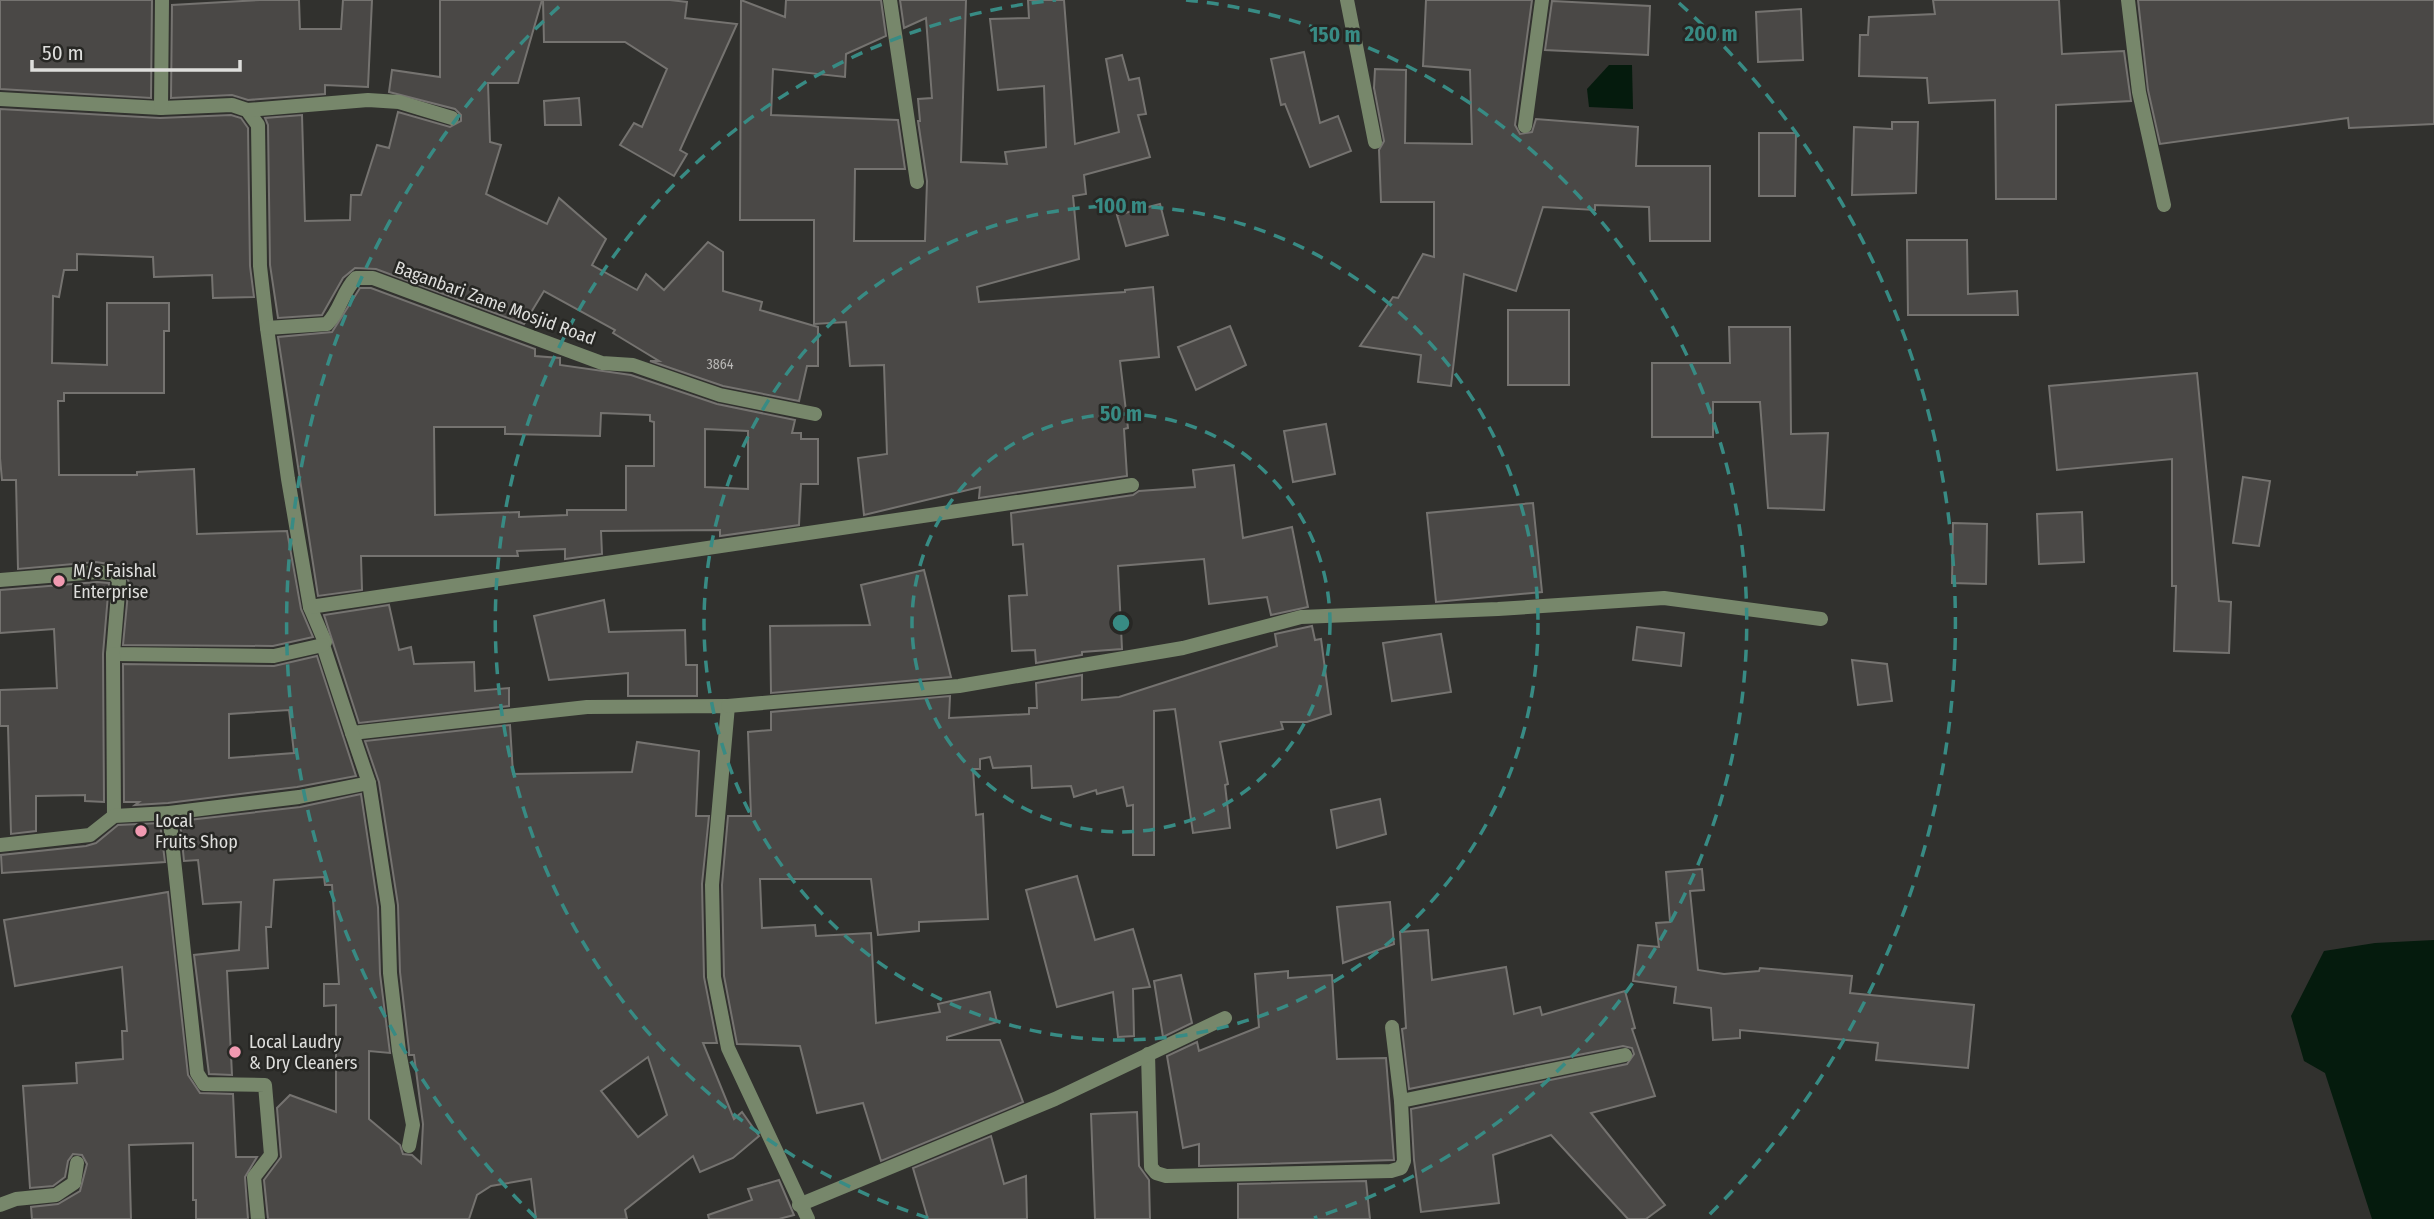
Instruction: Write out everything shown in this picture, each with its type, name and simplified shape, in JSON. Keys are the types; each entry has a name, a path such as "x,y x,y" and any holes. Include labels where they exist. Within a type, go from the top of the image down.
{"street":[{"path":"161,108 162,0"},
{"path":"890,0 917,181"},
{"path":"1347,0 1375,142"},
{"path":"1525,126 1542,0"},
{"path":"2128,0 2139,92 2164,205"},
{"path":"0,99 161,108 232,105 247,110 368,100 399,102 452,118"},
{"path":"247,110 258,125 260,266 288,480 310,607 325,642 323,645 369,783 388,906 390,973 399,1051 413,1125 409,1146"},
{"name":"Baganbari Zame Mosjid Road","path":"267,328 327,324 337,314 344,290 356,278 373,278 602,363 633,365 720,395 815,414"},
{"path":"310,607 1132,485"},
{"path":"0,580 97,572 115,574 119,581 113,654 114,816"},
{"path":"352,733 587,707 728,706 959,686 1183,648 1301,617 1498,609 1664,598 1821,619"},
{"path":"113,654 274,656 323,645"},
{"path":"728,706 712,884 714,977 728,1048 799,1205 808,1219"},
{"path":"0,845 90,835 114,816 169,813 299,797 369,783"},
{"path":"169,813 197,1073 204,1084 265,1085 271,1155 254,1177 258,1219"},
{"path":"799,1205 1055,1099 1225,1018"},
{"path":"1148,1054 1151,1167 1156,1173 1166,1176 1391,1171 1401,1168 1404,1161 1401,1101 1392,1027"},
{"path":"1401,1101 1625,1055"},
{"path":"0,1205 16,1199 56,1195 74,1183 77,1163"}],"shaded area":[{"path":"1609,65 1632,65 1633,109 1589,107 1587,89"},
{"path":"2434,940 2434,1219 2372,1219 2325,1073 2304,1061 2291,1016 2324,951 2375,943"}],"building":[{"path":"0,0 152,0 151,98 0,89"},
{"path":"299,0 300,29 341,29 343,0 372,0 368,87 325,85 325,94 248,100 232,95 171,98 172,5"},
{"path":"440,0 542,0 518,83 488,83 490,142 501,145 486,194 547,224 559,198 606,239 592,265 637,290 646,274 664,290 708,242 723,252 723,291 762,302 760,310 818,327 818,366 807,366 799,401 723,386 650,361 659,361 613,333 615,330 544,291 524,324 376,269 355,268 343,278 322,315 278,318 270,265 268,125 265,118 302,115 305,221 350,220 351,195 361,195 377,145 389,148 398,112 450,127 461,121 461,115 455,109 389,92 392,70 440,77"},
{"path":"543,0 687,2 685,18 737,24 680,150 687,154 674,176 620,145 634,123 642,127 667,69 625,42 544,42"},
{"path":"741,0 785,17 786,0 881,0 886,36 846,54 845,77 773,69 771,115 898,120 905,169 855,169 854,241 925,241 927,181 918,121 918,99 932,98 926,18 904,28 900,0 966,0 961,162 1007,164 1005,152 1046,147 1044,86 998,90 990,19 1029,18 1028,0 1064,0 1075,144 1119,132 1106,59 1122,55 1129,80 1139,78 1146,114 1138,115 1150,157 1084,175 1086,194 1073,196 1079,259 977,287 979,302 1125,292 1153,287 1159,357 1120,361 1128,428 1124,429 1127,476 979,498 980,487 864,515 858,458 887,454 884,365 850,366 846,322 814,324 814,220 740,220"},
{"path":"1426,0 1532,0 1515,125 1520,134 1532,132 1536,119 1638,127 1636,166 1710,166 1710,241 1650,241 1649,207 1595,205 1595,210 1543,207 1516,291 1464,274 1451,386 1418,382 1421,355 1360,346 1393,297 1398,298 1423,254 1434,257 1434,202 1381,202 1379,150 1384,141 1374,88 1375,69 1406,70 1405,143 1472,144 1470,70 1423,66"},
{"path":"1933,0 2059,0 2062,54 2124,51 2131,101 2056,105 2056,199 1996,199 1995,100 1929,103 1927,78 1859,76 1860,35 1868,35 1869,17 1935,14"},
{"path":"2138,0 2434,0 2434,124 2349,128 2348,118 2160,144 2148,90"},
{"path":"1552,1 1650,6 1648,55 1545,50"},
{"path":"1801,9 1803,60 1758,62 1756,12"},
{"path":"1304,52 1320,123 1338,116 1351,151 1310,167 1285,104 1281,105 1271,59"},
{"path":"579,98 581,125 545,125 544,101"},
{"path":"0,109 160,118 231,115 241,118 248,128 250,266 254,297 213,298 212,275 154,277 153,257 77,254 77,270 64,270 59,297 53,296 52,363 107,365 107,303 169,303 169,331 164,331 164,393 64,393 64,401 58,401 59,475 137,475 137,472 194,469 197,534 287,531 301,609 313,637 273,646 123,645 129,582 121,566 96,562 18,569 16,480 2,480 0,458"},
{"path":"1892,122 1918,122 1916,193 1852,195 1854,127 1892,129"},
{"path":"1759,133 1796,133 1795,196 1759,196"},
{"path":"1160,204 1168,235 1126,246 1117,215"},
{"path":"1907,240 1967,240 1968,294 2017,291 2018,315 1908,315"},
{"path":"360,288 371,288 535,349 535,356 560,358 560,365 631,375 717,404 795,420 792,433 801,433 801,439 818,439 818,484 801,484 799,525 720,536 720,530 601,531 602,554 565,559 565,549 517,551 518,556 361,556 362,590 318,596 278,337 332,332","holes":["601,413 650,415 650,421 654,422 654,466 626,466 626,510 567,510 567,515 519,517 519,512 435,515 434,427 505,427 505,434 600,436","705,429 748,431 748,489 705,487"]},
{"path":"1508,310 1569,310 1569,385 1508,385"},
{"path":"1230,326 1246,365 1196,390 1178,347"},
{"path":"1729,327 1790,327 1791,434 1828,433 1824,510 1768,508 1760,402 1713,402 1713,437 1652,437 1652,363 1730,363"},
{"path":"2197,373 2219,601 2231,602 2229,653 2174,651 2176,586 2172,586 2172,459 2057,470 2049,386"},
{"path":"1326,424 1335,474 1293,482 1284,431"},
{"path":"1234,465 1243,538 1292,527 1308,607 1271,615 1267,597 1209,604 1204,559 1118,566 1122,649 1082,652 1082,655 1036,663 1035,650 1012,651 1009,596 1027,595 1023,544 1013,545 1011,513 1133,495 1139,491 1195,487 1193,470"},
{"path":"2243,477 2270,481 2259,546 2233,543"},
{"path":"1533,503 1542,592 1436,602 1427,513"},
{"path":"2082,512 2084,562 2039,564 2037,514"},
{"path":"1953,523 1987,524 1986,584 1952,583"},
{"path":"924,570 951,677 771,693 770,626 870,625 861,585"},
{"path":"109,583 103,654 104,802 85,801 85,795 36,796 36,831 11,834 8,726 0,726 0,690 57,688 54,629 0,633 0,590"},
{"path":"604,600 609,632 685,630 686,665 697,665 697,696 628,696 628,673 549,680 534,616"},
{"path":"389,605 399,650 411,647 414,664 474,662 475,691 509,688 509,706 359,723 324,615"},
{"path":"1312,626 1315,640 1321,639 1331,714 1307,722 1281,722 1283,729 1220,742 1228,784 1225,785 1230,828 1193,833 1175,709 1154,711 1154,855 1133,855 1133,805 1127,806 1123,787 1097,794 1096,790 1074,797 1071,786 1032,788 1031,766 993,768 990,757 980,759 980,769 973,769 976,815 983,814 988,919 919,922 919,931 878,935 871,879 760,879 762,928 815,925 816,936 871,933 876,1023 940,1012 938,1004 990,992 997,1022 947,1037 947,1040 1000,1040 1023,1102 881,1161 863,1103 817,1113 800,1046 737,1044 724,976 722,885 728,816 751,816 748,732 771,730 771,712 950,696 949,718 1029,714 1029,708 1037,708 1036,683 1082,675 1082,700 1119,697 1277,646 1275,634"},
{"path":"1637,627 1684,633 1681,666 1633,660"},
{"path":"1441,634 1451,692 1392,701 1383,643"},
{"path":"317,656 356,776 297,787 168,803 135,805 139,802 124,802 123,664 274,666","holes":["289,710 294,753 229,758 229,714"]},
{"path":"1852,660 1887,664 1892,701 1858,705"},
{"path":"510,725 513,774 632,772 637,742 699,751 696,816 709,816 702,884 704,977 717,1043 703,1043 734,1119 742,1112 759,1136 733,1158 700,1172 693,1156 625,1210 627,1219 536,1219 531,1179 491,1186 477,1195 469,1219 268,1219 264,1180 281,1157 277,1108 290,1095 336,1112 336,1005 324,1006 324,984 339,984 332,885 325,885 324,877 274,880 271,927 266,927 268,968 227,971 232,1075 209,1074 194,955 239,950 241,902 203,904 198,860 184,861 180,821 300,807 361,794 378,907 380,974 390,1053 369,1051 369,1119 400,1145 403,1154 412,1155 421,1163 423,1124 414,1055 409,1055 400,972 398,905 379,782 365,741","holes":["648,1057 667,1115 638,1137 601,1091"]},
{"path":"1380,799 1386,834 1337,848 1331,810"},
{"path":"160,823 165,862 2,873 1,855 86,846 96,843 118,825"},
{"path":"1702,869 1704,890 1690,891 1698,970 1724,974 1759,971 1760,968 1852,976 1850,993 1974,1005 1968,1068 1876,1060 1878,1043 1740,1030 1740,1038 1713,1040 1711,1008 1674,1003 1676,987 1633,981 1638,945 1659,947 1656,923 1670,922 1666,872"},
{"path":"1077,876 1095,940 1133,929 1150,987 1133,989 1134,1036 1118,1037 1113,992 1057,1007 1026,890"},
{"path":"168,892 188,1075 200,1093 233,1094 236,1157 257,1157 245,1177 248,1219 196,1219 196,1200 193,1200 193,1143 129,1145 131,1219 32,1219 31,1207 58,1204 80,1191 87,1164 82,1155 73,1154 68,1161 65,1177 53,1186 30,1188 23,1086 77,1083 76,1063 123,1059 122,1031 127,1031 122,967 15,986 4,920"},
{"path":"1390,902 1394,944 1343,963 1337,907"},
{"path":"1428,930 1432,980 1506,967 1514,1014 1540,1007 1542,1015 1625,991 1635,1028 1632,1029 1655,1096 1591,1113 1665,1205 1646,1219 1628,1219 1551,1135 1493,1155 1499,1203 1421,1212 1411,1109 1627,1064 1634,1054 1632,1048 1623,1046 1409,1089 1402,1029 1406,1028 1400,932"},
{"path":"1288,971 1288,978 1332,975 1337,1059 1386,1058 1394,1160 1199,1166 1199,1144 1183,1148 1167,1056 1197,1042 1199,1051 1259,1027 1255,974"},
{"path":"1181,975 1192,1023 1163,1037 1154,981"},
{"path":"1137,1112 1139,1166 1149,1180 1150,1219 1095,1219 1091,1114"},
{"path":"991,1136 1004,1184 1026,1176 1027,1219 928,1219 913,1168"},
{"path":"779,1180 794,1215 779,1219 709,1219 708,1215 752,1200 748,1189"},
{"path":"1366,1181 1370,1219 1238,1219 1238,1184"}],"place":[{"name":"M/s Faishal Enterprise","path":"59,581"},
{"name":"Local Fruits Shop","path":"141,831"},
{"name":"Local Laudry & Dry Cleaners","path":"235,1052"}]}
